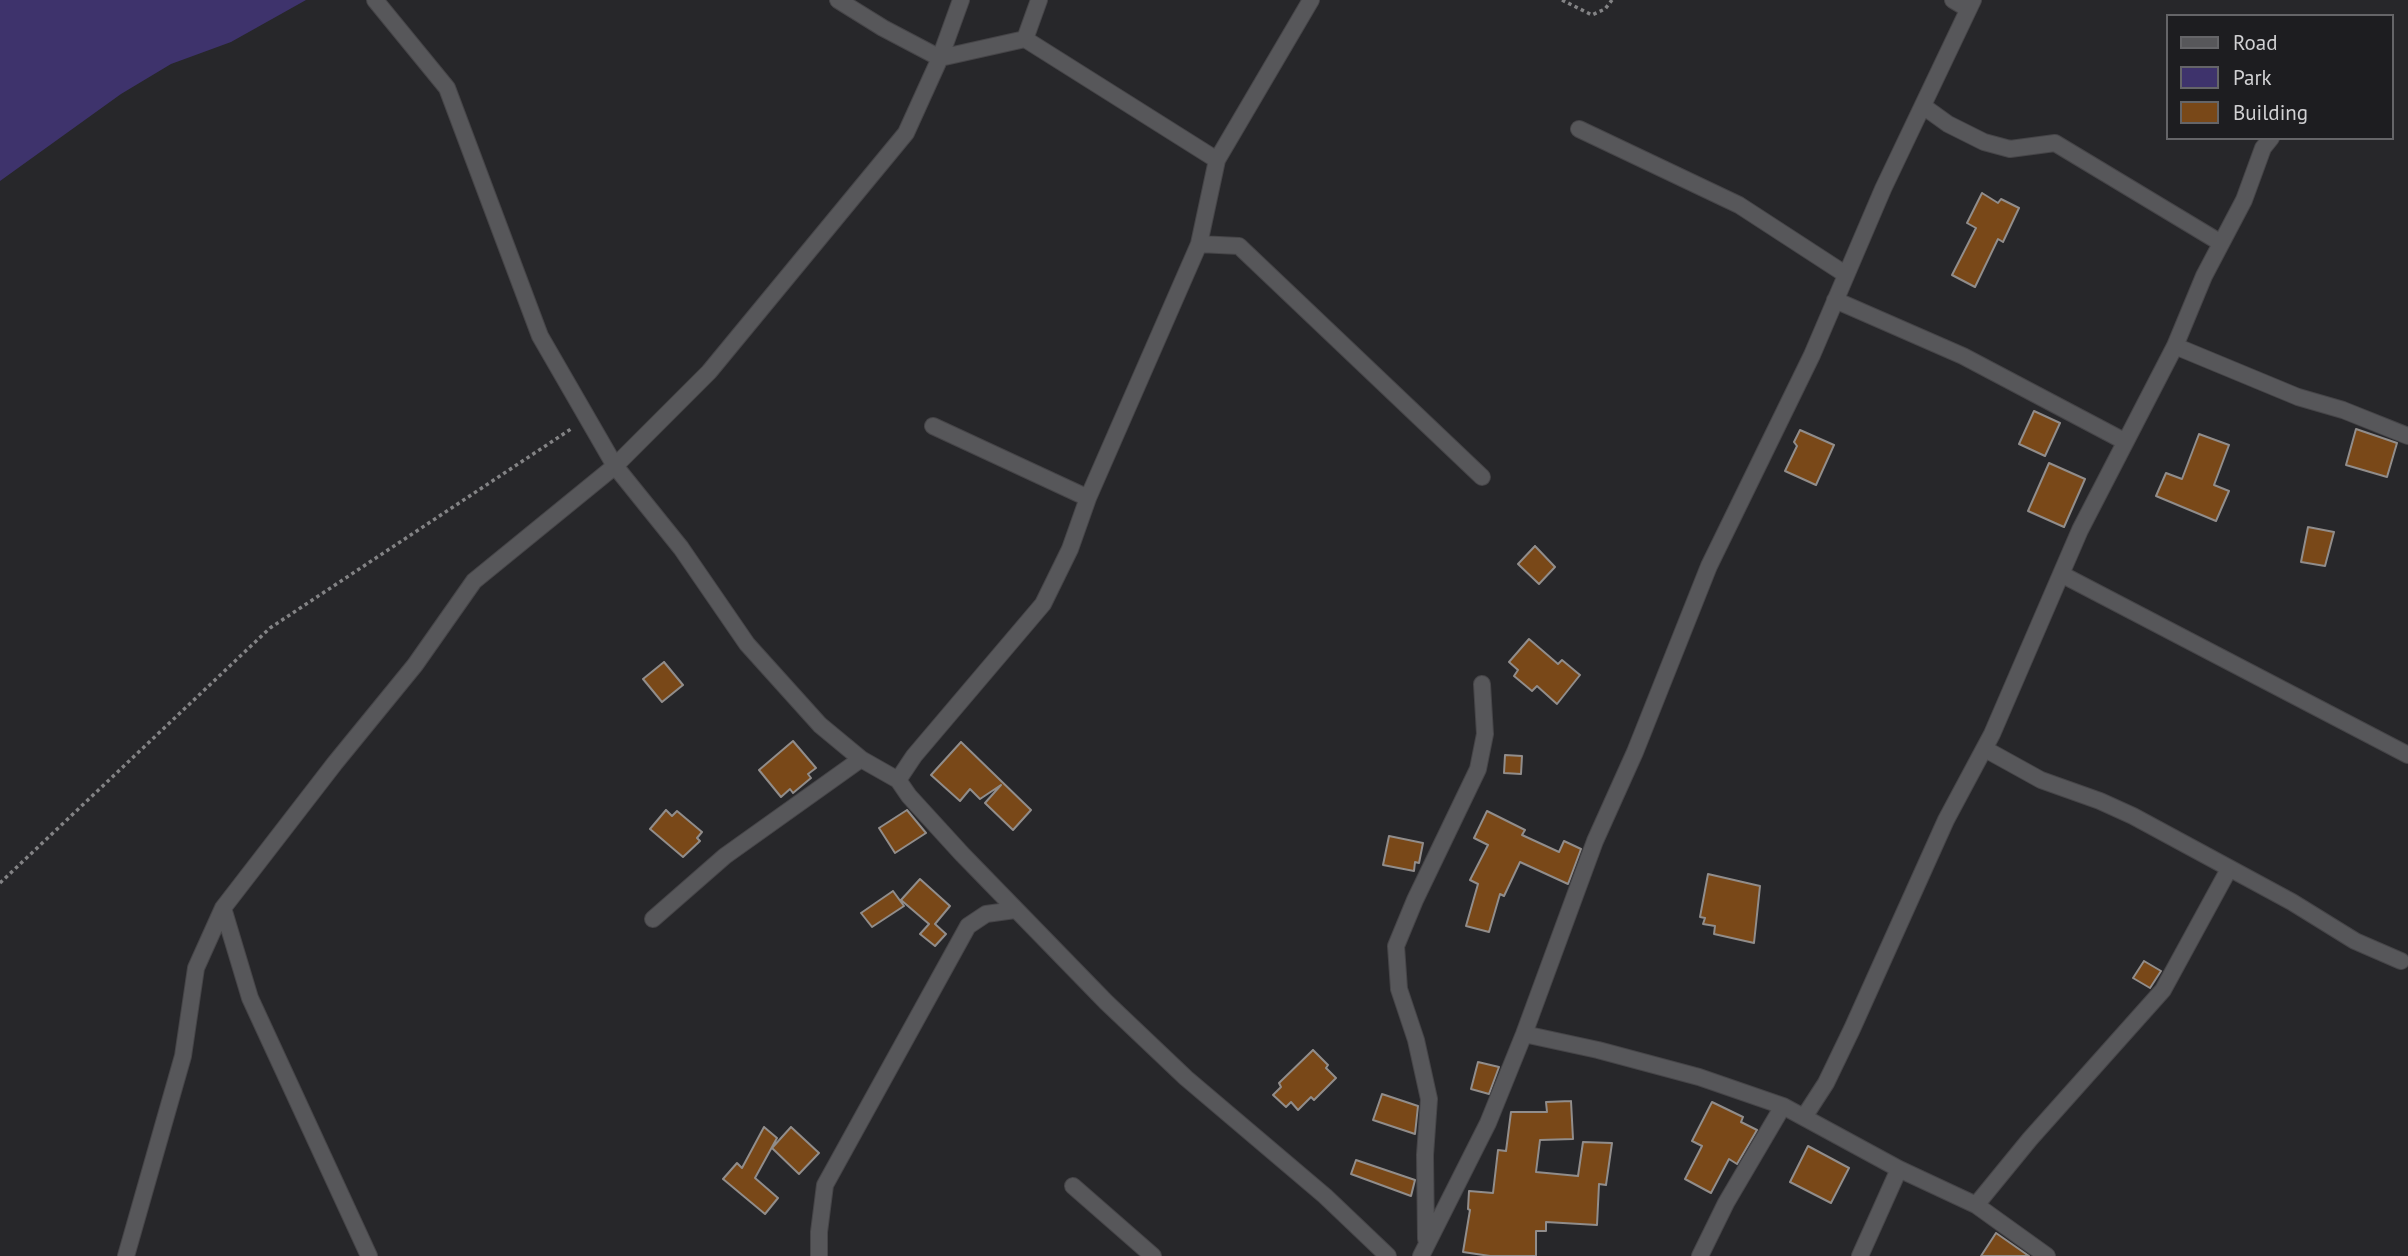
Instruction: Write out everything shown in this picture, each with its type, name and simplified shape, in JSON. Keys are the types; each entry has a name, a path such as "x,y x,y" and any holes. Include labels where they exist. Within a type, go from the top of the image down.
{"street":[{"path":"375,0 447,88 540,336 615,466 681,548 747,644 820,725 861,759 898,780 909,796 1015,910 1105,1002 1186,1078 1325,1196 1388,1256"},
{"path":"838,0 940,58 1025,39 1217,160"},
{"path":"126,1256 183,1056 197,968 223,908 415,665 474,580 615,466 709,372 905,133 940,58 961,0"},
{"path":"1025,39 1039,0"},
{"path":"898,780 914,756 1043,604 1070,549 1088,498 1199,244 1217,160 1311,0"},
{"path":"1423,1249 1488,1123 1595,841 1709,566 1812,355 1883,188 1970,5 1953,0"},
{"path":"1923,106 1948,124 1984,142 2010,149 2054,143 2221,243"},
{"path":"1579,129 1739,205 1845,274"},
{"path":"1804,1117 1826,1083 1946,820 1985,749 2080,530 2175,346 2204,276 2245,200 2263,148 2269,140"},
{"path":"1199,244 1239,246 1482,477"},
{"path":"1835,300 1963,356 2124,441"},
{"path":"2175,346 2298,397 2343,410 2408,436"},
{"path":"933,426 1088,498"},
{"path":"2061,574 2408,755"},
{"path":"1423,1249 1429,1100 1416,1040 1399,989 1396,946 1478,769 1485,734 1482,684"},
{"path":"1985,749 2041,780 2133,816 2292,902 2356,941 2401,961"},
{"path":"653,919 725,856 861,759"},
{"path":"1976,1205 2030,1139 2163,990 2228,869"},
{"path":"223,908 250,998 369,1256"},
{"path":"819,1256 825,1185 968,926 986,914 1015,910"},
{"path":"1524,1034 1598,1050 1699,1077 1783,1107 1899,1169 1976,1205 2047,1256"},
{"path":"1700,1256 1726,1203 1783,1107"},
{"path":"1860,1256 1899,1169"},
{"path":"1073,1186 1153,1256"}],"path":[{"path":"1562,0 1592,15 1605,9 1612,0"},
{"path":"0,883 270,628 588,418"}],"green space":[{"path":"0,0 306,0 231,42 171,64 121,94 0,181"}],"building":[{"path":"1982,193 1998,203 2001,199 2019,208 2003,242 1998,239 1975,287 1952,275 1976,228 1967,223"},
{"path":"2034,411 2060,423 2045,456 2019,444"},
{"path":"2356,429 2397,443 2387,477 2346,465"},
{"path":"1800,430 1834,445 1816,485 1785,471 1797,446 1794,442"},
{"path":"2199,434 2229,445 2214,485 2229,491 2216,521 2156,496 2166,473 2182,479"},
{"path":"2049,463 2085,479 2064,527 2028,511"},
{"path":"2308,527 2334,532 2325,566 2301,562"},
{"path":"1535,546 1555,567 1539,584 1518,564"},
{"path":"1529,639 1558,664 1562,660 1580,675 1557,704 1537,686 1532,691 1514,676 1518,670 1509,662"},
{"path":"664,662 683,685 662,702 643,679"},
{"path":"793,741 816,768 808,774 811,778 793,793 790,789 781,797 759,770"},
{"path":"961,742 1031,810 1013,830 985,803 1001,785 980,799 970,789 960,801 931,775"},
{"path":"1505,755 1522,756 1521,774 1504,773"},
{"path":"666,810 672,816 677,811 702,832 697,838 700,841 683,857 650,829"},
{"path":"907,810 926,833 895,853 879,828"},
{"path":"1487,811 1525,830 1522,835 1559,852 1564,841 1581,849 1568,884 1520,862 1504,896 1500,894 1489,932 1466,926 1478,884 1470,880 1488,845 1474,838"},
{"path":"1389,836 1423,843 1419,863 1415,862 1414,871 1383,865"},
{"path":"1708,874 1760,886 1754,943 1714,934 1715,926 1703,924 1705,918 1700,917"},
{"path":"920,879 950,906 935,924 946,934 935,946 920,934 929,924 901,900"},
{"path":"893,891 904,906 872,927 861,913"},
{"path":"2144,961 2161,971 2150,988 2133,978"},
{"path":"1313,1050 1336,1078 1314,1100 1311,1097 1298,1110 1291,1102 1286,1107 1273,1095 1281,1087 1279,1083"},
{"path":"1478,1062 1499,1067 1489,1094 1471,1089"},
{"path":"1382,1094 1418,1106 1415,1134 1373,1120"},
{"path":"1571,1101 1573,1139 1540,1140 1536,1172 1578,1176 1583,1142 1612,1143 1606,1185 1599,1184 1597,1225 1546,1222 1546,1231 1536,1231 1536,1256 1490,1256 1463,1252 1470,1210 1469,1191 1493,1193 1498,1150 1506,1151 1511,1112 1547,1112 1546,1102"},
{"path":"1712,1102 1743,1117 1741,1122 1757,1130 1737,1164 1729,1159 1711,1193 1685,1179 1702,1146 1692,1141"},
{"path":"764,1127 777,1138 755,1178 778,1198 765,1214 723,1179 737,1163 742,1168"},
{"path":"791,1127 819,1153 799,1174 772,1148"},
{"path":"1808,1146 1849,1168 1831,1203 1790,1182"},
{"path":"1356,1160 1415,1180 1411,1196 1351,1174"},
{"path":"1996,1233 2029,1256 1981,1256"}]}
